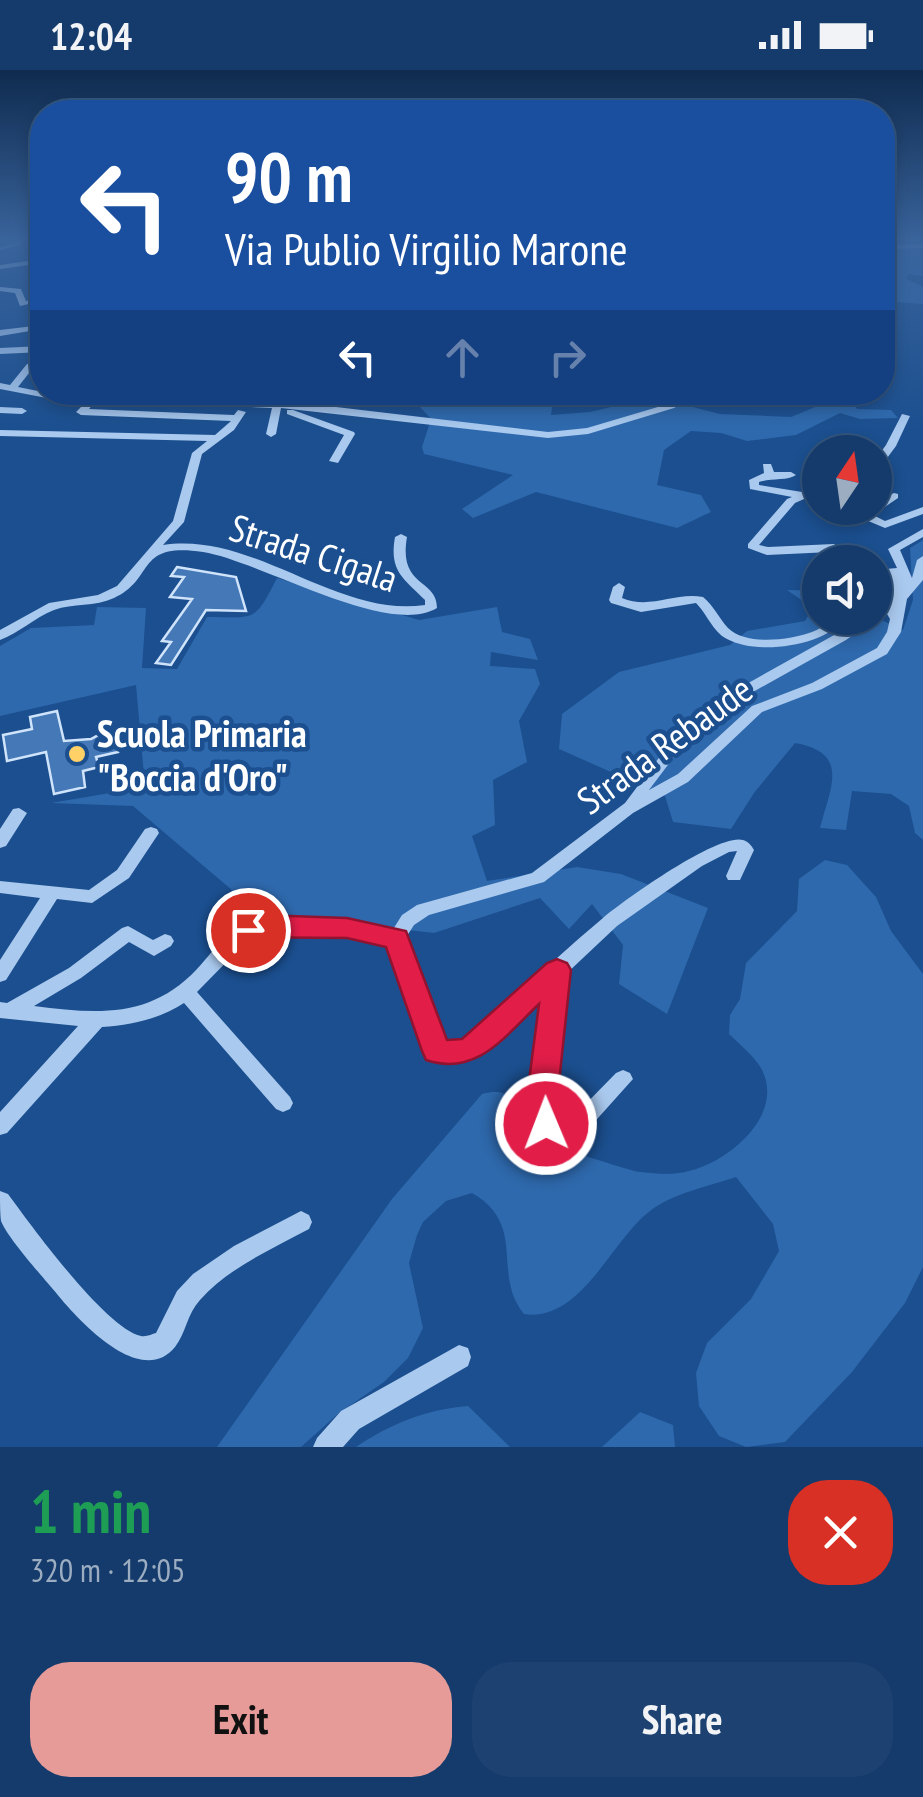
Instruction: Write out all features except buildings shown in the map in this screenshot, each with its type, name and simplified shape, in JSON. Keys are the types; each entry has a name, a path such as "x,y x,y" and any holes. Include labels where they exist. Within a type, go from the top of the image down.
{"street":[{"path":"12,315 22,304 30,302"},
{"path":"0,333 30,329"},
{"path":"2,358 30,352"},
{"path":"12,388 30,366"},
{"path":"0,386 30,390"},
{"path":"87,405 81,412 236,418"},
{"path":"248,405 565,434 673,405"},
{"name":"Strada Cigala","path":"0,636 54,606 113,594 178,522 197,454 219,438 248,405"},
{"path":"262,405 350,434 334,462"},
{"path":"272,434 276,408"},
{"path":"0,410 22,411"},
{"path":"892,444 904,416"},
{"path":"0,433 219,438"},
{"path":"791,475 769,470 753,486 802,495"},
{"path":"802,495 779,512 753,541 752,548 802,549"},
{"path":"892,523 923,510"},
{"path":"902,597 906,575 894,550 923,532"},
{"name":"Strada Cigala","path":"152,550 189,546 228,551 353,600 415,614 431,608 431,599 398,568 396,556 402,537"},
{"path":"902,597 916,583 923,560"},
{"path":"619,587 615,600 642,609 700,600 721,629 748,642 814,635"},
{"name":"Strada Rebaude","path":"396,939 408,920 423,910 538,878 553,870 626,810 683,778 756,709 817,686 882,650 898,619 902,597"},
{"path":"892,613 898,619"},
{"path":"626,810 690,726 705,713 736,692 845,635"},
{"path":"0,842 19,814"},
{"path":"0,887 92,896 122,874 151,833"},
{"path":"5,1010 96,1021 150,1011 186,992 248,930 262,925 347,928 396,939 436,1051 454,1054 471,1050 612,920 696,862 726,846 740,846 746,850 734,876"},
{"path":"0,974 52,893"},
{"path":"5,1010 75,973 128,932 154,949 164,941"},
{"path":"557,970 540,1112 546,1124 560,1132 574,1130 623,1079"},
{"path":"186,992 283,1102"},
{"path":"0,1126 96,1021"},
{"path":"0,1201 54,1275 90,1313 132,1345 151,1350 162,1344 191,1292 258,1244 301,1222"},
{"path":"326,1447 350,1420 460,1358"}],"shaded area":[{"path":"552,405 551,415 620,405 685,405 720,414 791,417 817,405 855,405 857,409 891,410 898,418 860,419 840,413 796,435 747,441 721,433 691,431 664,450 657,485 701,495 711,512 677,528 536,492 473,518 462,509 513,475 424,454 422,447 431,419 420,407"},
{"path":"923,540 923,840 915,833 909,806 891,794 852,791 846,830 820,828 831,786 830,764 813,748 795,743 754,793 731,829 673,822 665,796 559,749 562,714 619,672 730,645 747,631 802,622 802,635 892,635 892,625 903,630 913,600 910,548"},
{"path":"277,578 419,620 497,607 502,632 530,639 538,660 491,652 490,666 535,669 540,684 519,721 527,762 493,780 495,825 472,836 487,881 577,867 621,874 708,908 667,1014 619,984 623,945 592,904 569,929 540,898 434,933 259,913 133,806 51,803 145,787 136,685 0,716 0,646 31,628 94,625 97,607 146,608 142,668 177,669 207,617 252,614"},
{"path":"787,590 802,590 802,600"},
{"path":"825,860 847,865 876,897 891,931 923,974 923,1267 905,1303 852,1372 785,1442 746,1447 719,1436 699,1406 696,1373 707,1343 751,1299 779,1251 773,1224 736,1177 680,1195 650,1211 579,1293 544,1313 524,1314 515,1299 504,1235 489,1206 472,1193 446,1201 423,1222 409,1263 423,1328 408,1358 384,1382 339,1413 301,1447 217,1447 392,1199 482,1094 495,1092 509,1098 524,1134 640,1172 669,1174 695,1169 713,1162 746,1137 765,1105 767,1086 761,1068 729,1034 730,1015 740,999 746,963 797,911 799,879"},
{"path":"468,1406 510,1447 356,1447 409,1419"},
{"path":"640,1412 673,1425 675,1447 602,1447"}],"place":[{"name":"Scuola Primaria \"Boccia d'Oro\"","path":"77,754"}],"route":[{"path":"248,930 262,925 347,928 396,939 436,1051 454,1054 471,1050 557,970 540,1112 546,1124"}]}
